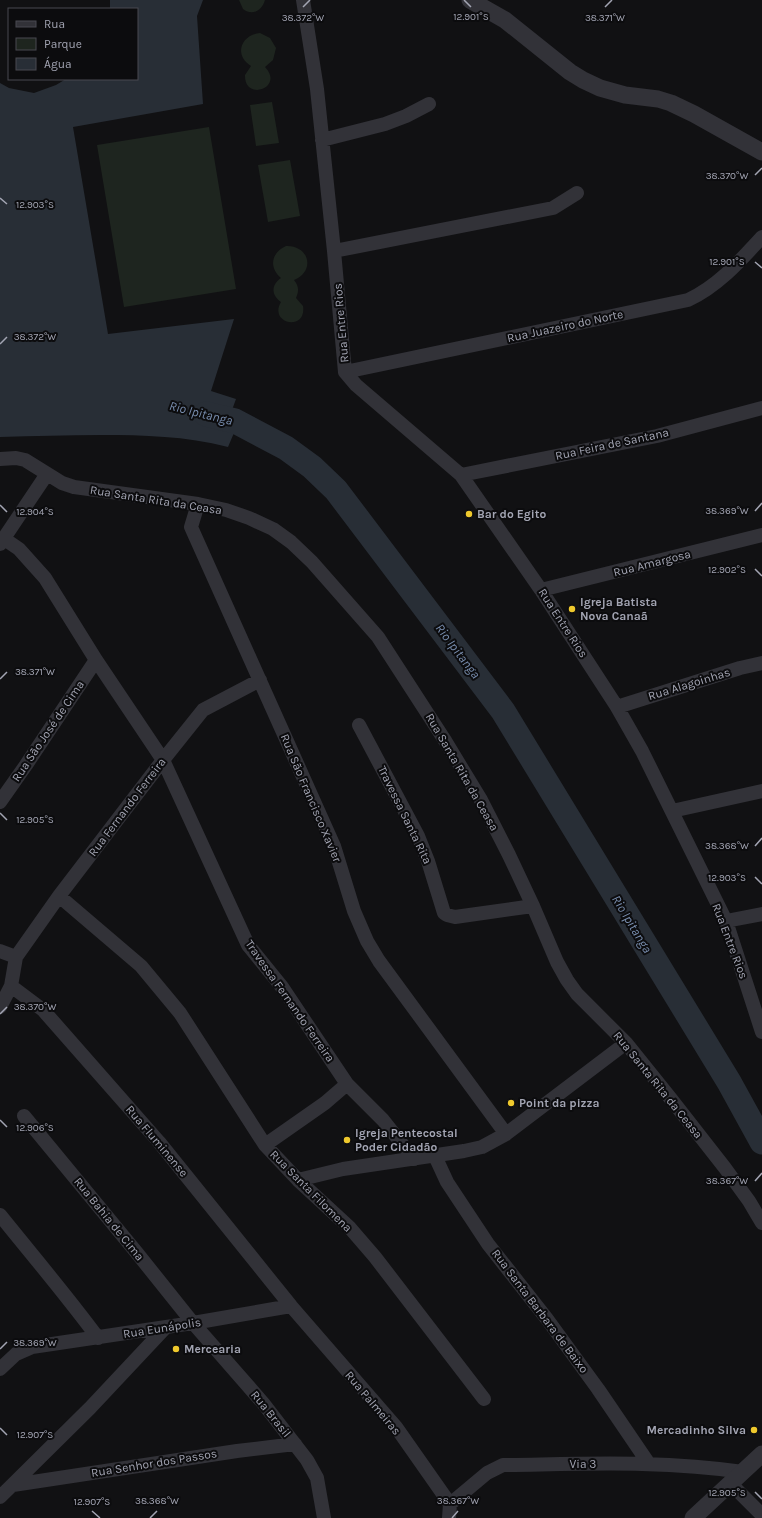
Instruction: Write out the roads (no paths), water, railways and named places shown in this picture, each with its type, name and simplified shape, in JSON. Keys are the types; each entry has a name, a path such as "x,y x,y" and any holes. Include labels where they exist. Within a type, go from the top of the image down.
{"street":[{"name":"Rua Entre Rios","path":"303,0 317,89 345,372 356,385 461,475 541,590 617,707 642,751 726,921 762,1032"},
{"path":"470,0 505,20 582,80 600,88 626,95 658,99 671,103 694,114 762,152"},
{"path":"322,140 385,124 406,116 429,104"},
{"path":"334,251 553,208 577,193"},
{"name":"Rua Juazeiro do Norte","path":"345,372 688,300 703,293 720,281 762,237"},
{"name":"Rua Feira de Santana","path":"461,475 657,436 762,408"},
{"name":"Rua Santa Rita da Ceasa","path":"0,459 16,458 26,460 62,483 74,487 198,504 226,510 249,518 273,529 312,562 378,637 444,739 481,800 533,906 557,962 570,985 577,994 626,1043 725,1168 749,1201 762,1223"},
{"path":"47,474 2,541 19,549 45,578 96,660 163,760"},
{"name":"Rua São Francisco Xavier","path":"198,504 191,527 334,846 354,911 367,941 379,961 506,1134"},
{"name":"Rua Amargosa","path":"541,590 762,535"},
{"name":"Rua São José de Cima","path":"0,802 96,660"},
{"name":"Rua Alagoinhas","path":"617,707 740,668 762,663"},
{"name":"Rua Fernando Ferreira","path":"16,957 60,896 163,760 203,710 260,680"},
{"name":"Travessa Santa Rita","path":"359,725 418,836 428,860 444,912 447,915 455,917 533,906"},
{"name":"Travessa Fernando Ferreira","path":"163,760 248,945 282,987 347,1084 383,1120 414,1159"},
{"path":"672,811 762,791"},
{"name":"Rua Santa Filomena","path":"60,896 141,966 180,1013 265,1145 298,1180 350,1228 375,1257 484,1399"},
{"path":"726,921 762,914"},
{"path":"0,952 16,957 11,986 0,1007"},
{"name":"Rua Fluminense","path":"11,986 43,1010 159,1142 291,1306"},
{"path":"298,1180 343,1169 435,1156 482,1147 506,1134 626,1043"},
{"path":"265,1145 325,1103 347,1084"},
{"name":"Rua Bahia de Cima","path":"24,1116 193,1323"},
{"name":"Rua Santa Barbara de Baixo","path":"435,1156 448,1182 488,1244 594,1382 649,1464"},
{"path":"0,1215 37,1262 64,1292 98,1338"},
{"name":"Rua Eunápolis","path":"0,1369 16,1354 32,1347 193,1323 291,1306"},
{"name":"Rua Palmeiras","path":"291,1306 396,1428 450,1504"},
{"name":"Rua Brasil","path":"193,1323 245,1381 308,1460 317,1478 324,1518"},
{"path":"0,1498 90,1408 166,1327"},
{"name":"Rua Senhor dos Passos","path":"13,1485 237,1450 295,1444"},
{"path":"694,1518 762,1454"},
{"name":"Via 3","path":"450,1504 487,1473 503,1465 649,1464 709,1467 742,1472"},
{"path":"730,1483 762,1515"},
{"path":"449,1518 450,1504"}],"water":[{"path":"110,0 203,0 197,16 203,104 73,127 108,334 234,319 211,391 236,399 232,410 242,414 228,447 196,440 149,436 88,435 0,437 0,83 9,88 34,93 56,85 64,80 138,80 138,8 110,8"}],"waterway":[{"name":"Rio Ipitanga","path":"206,414 235,421 286,448 312,467 336,490 503,711 729,1082 762,1142"}],"place":[{"name":"Bar do Egito","path":"469,514"},
{"name":"Igreja Batista Nova Canaã","path":"572,609"},
{"name":"Point da pizza","path":"511,1103"},
{"name":"Igreja Pentecostal Poder Cidadão","path":"347,1140"},
{"name":"Mercearia","path":"176,1349"},
{"name":"Mercadinho Silva","path":"754,1430"}]}
